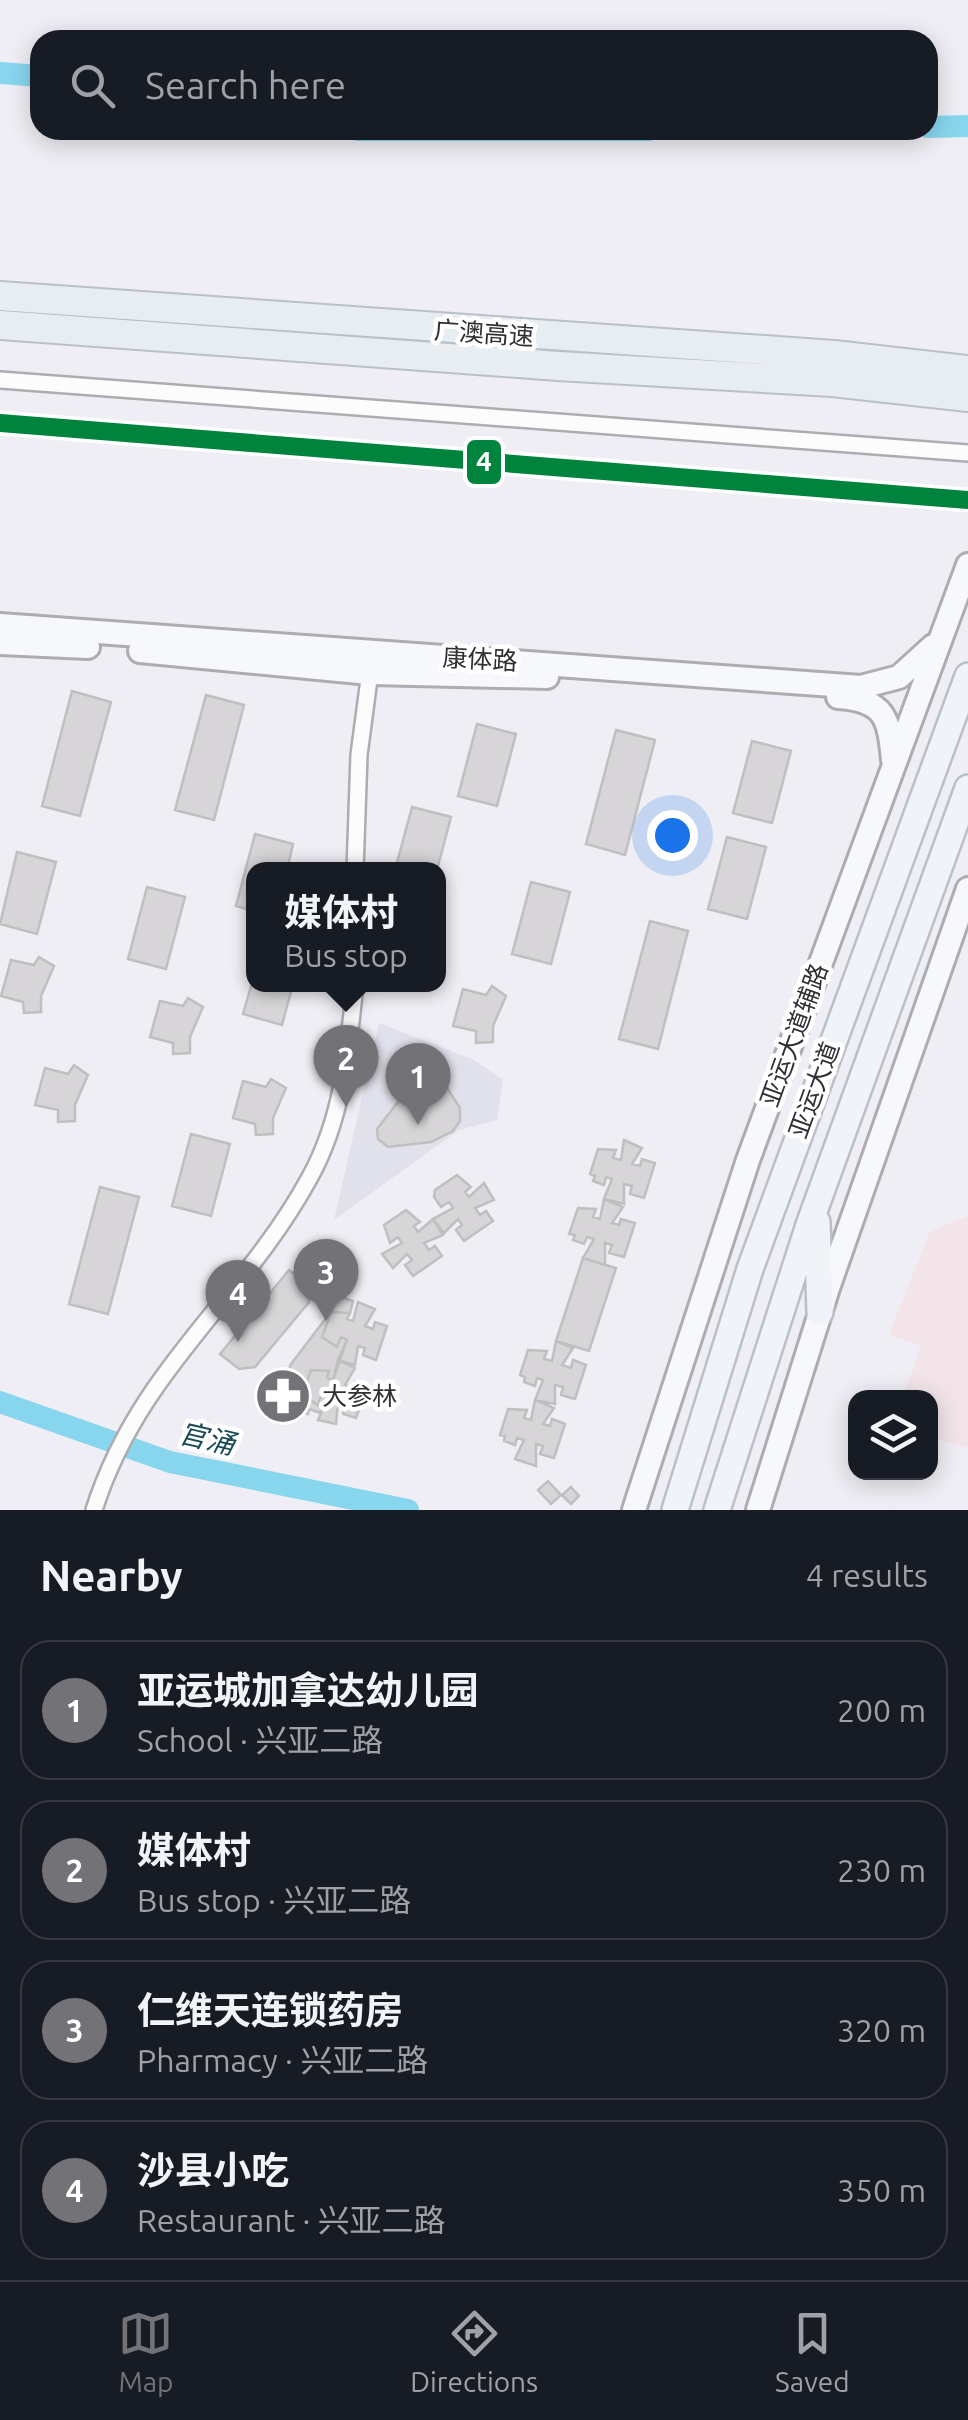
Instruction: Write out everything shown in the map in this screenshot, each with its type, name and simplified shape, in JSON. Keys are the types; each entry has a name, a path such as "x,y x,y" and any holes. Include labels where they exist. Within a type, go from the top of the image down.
{"highway":[{"name":"广澳高速","path":"0,296 834,355 968,370"},
{"name":"广澳高速","path":"0,325 832,382 968,397"}],"main road":[{"name":"亚运大道","path":"676,1510 756,1252 968,676"},
{"name":"亚运大道","path":"717,1510 816,1203 968,788"},
{"path":"816,1203 820,1312"},
{"path":"687,1472 725,1483"}],"street":[{"path":"0,380 968,453"},
{"name":"亚运大道辅路","path":"634,1510 748,1160 968,565"},
{"name":"康体路","path":"0,625 371,663 566,663 860,687 899,677 942,636"},
{"name":"康体路","path":"0,643 371,663 857,698 873,703 887,722 893,769"},
{"path":"355,862 359,755 371,663"},
{"path":"758,1510 820,1312 968,890"},
{"path":"94,1510 134,1417 208,1313 269,1241 311,1176 341,1100 353,992"}],"shaded area":[{"path":"379,1023 474,1060 503,1080 497,1120 459,1130 334,1220"},
{"path":"968,1216 968,1448 938,1440 938,1390 905,1390 921,1346 889,1335 930,1232"}],"building":[{"path":"72,691 111,702 80,816 42,806"},
{"path":"206,695 244,705 214,820 175,810"},
{"path":"477,724 516,734 497,806 458,796"},
{"path":"616,730 655,740 625,855 586,844"},
{"path":"752,741 791,751 772,823 733,813"},
{"path":"412,807 451,817 439,862 397,862"},
{"path":"255,834 293,844 289,862 248,862"},
{"path":"727,837 766,847 747,919 708,909"},
{"path":"17,852 56,862 37,934 0,924"},
{"path":"246,868 246,909 236,906"},
{"path":"531,882 570,892 551,964 512,954"},
{"path":"147,887 185,897 166,969 128,959"},
{"path":"650,921 688,931 658,1049 619,1039"},
{"path":"39,957 54,966 41,996 41,1012 24,1013 23,1002 1,996 11,960 34,965"},
{"path":"492,986 506,996 493,1026 493,1042 476,1043 476,1031 453,1026 463,989 486,995"},
{"path":"249,992 291,992 282,1025 243,1014"},
{"path":"188,998 203,1007 190,1037 190,1053 173,1054 173,1043 150,1037 160,1001 183,1006"},
{"path":"414,1060 444,1083 460,1108 460,1121 453,1131 431,1142 388,1147 378,1139 377,1129 401,1098 405,1062"},
{"path":"74,1065 88,1075 75,1105 75,1121 58,1122 58,1110 35,1105 45,1068 68,1074"},
{"path":"271,1079 286,1088 273,1118 273,1134 256,1135 255,1124 233,1118 243,1081 266,1087"},
{"path":"191,1134 230,1144 211,1216 172,1206"},
{"path":"624,1140 642,1148 632,1164 640,1166 642,1159 655,1163 644,1198 630,1194 632,1186 624,1184 624,1204 604,1199 612,1179 606,1177 604,1185 593,1181 595,1176 590,1174 598,1149 616,1150 613,1158 621,1160"},
{"path":"457,1175 471,1187 465,1192 469,1197 484,1183 494,1200 475,1208 480,1215 486,1211 493,1221 464,1241 456,1230 462,1225 458,1219 444,1233 433,1219 453,1208 449,1202 441,1207 434,1197 435,1190"},
{"path":"100,1187 139,1197 108,1314 69,1304"},
{"path":"604,1199 623,1207 612,1223 619,1225 621,1219 635,1223 624,1257 609,1253 612,1245 605,1243 605,1265 583,1258 594,1239 587,1237 584,1244 569,1234 578,1208 596,1209 593,1217 600,1219"},
{"path":"406,1210 420,1222 414,1226 418,1232 433,1219 443,1235 424,1243 429,1250 435,1246 442,1256 413,1276 405,1265 412,1260 407,1254 393,1268 382,1254 402,1243 398,1237 390,1243 384,1225"},
{"path":"583,1258 616,1268 589,1351 556,1341"},
{"path":"289,1270 307,1284 309,1302 255,1367 239,1369 220,1354"},
{"path":"342,1297 353,1301 350,1313 331,1312 322,1337 337,1347 341,1337 347,1340 333,1380 327,1378 329,1371 311,1370 302,1395 318,1405 321,1396 328,1398 320,1413 309,1409 308,1414 277,1403 291,1364"},
{"path":"358,1302 375,1309 365,1326 373,1329 375,1322 387,1326 376,1360 363,1355 365,1348 358,1346 355,1365 338,1360 347,1340 341,1337 337,1347 322,1337 331,1312 350,1313 347,1319 353,1321"},
{"path":"556,1341 573,1348 562,1365 571,1368 573,1360 586,1365 575,1399 561,1395 563,1387 555,1385 555,1404 535,1400 543,1380 537,1378 535,1386 524,1382 525,1377 520,1375 528,1350 547,1351 544,1359 552,1361"},
{"path":"338,1360 355,1368 345,1385 353,1388 355,1381 368,1385 356,1418 343,1414 345,1407 338,1404 336,1424 318,1420 328,1398 321,1396 318,1405 302,1395 311,1370 329,1371 327,1378 333,1380"},
{"path":"535,1400 554,1408 543,1424 550,1426 552,1419 565,1424 554,1458 540,1454 543,1446 536,1444 536,1466 515,1459 524,1440 517,1438 515,1445 500,1435 508,1409 527,1410 524,1418 531,1420"},
{"path":"548,1481 561,1495 551,1504 538,1490"},
{"path":"571,1487 579,1496 571,1504 562,1495"}],"waterway":[{"path":"0,73 30,75"},
{"path":"938,127 968,126"},
{"name":"官涌","path":"0,1402 170,1462 408,1510"}],"metro line":[{"name":"4","path":"0,423 968,500"}],"place":[{"name":"媒体村","path":"346,1107"},
{"name":"亚运城加拿达幼儿园","path":"418,1125"},
{"name":"仁维天连锁药房","path":"326,1321"},
{"name":"沙县小吃","path":"238,1342"},
{"name":"大参林","path":"283,1396"}]}
